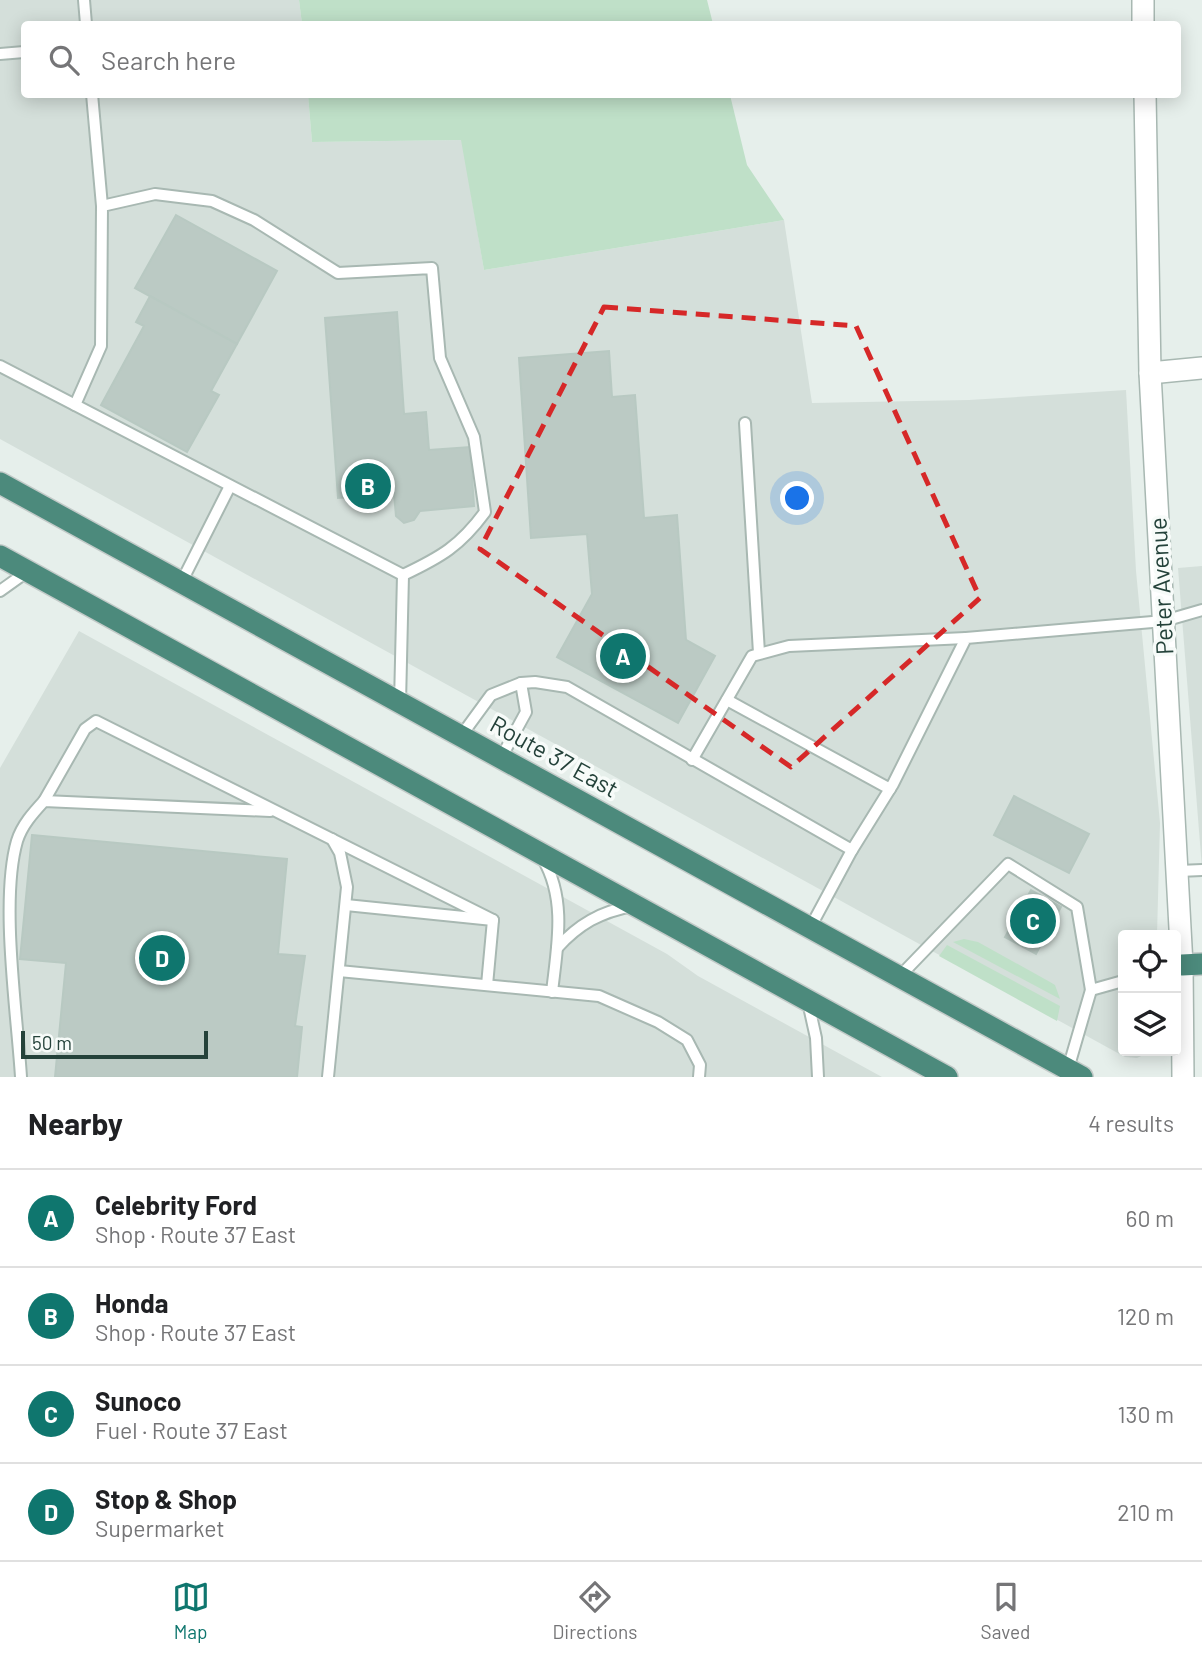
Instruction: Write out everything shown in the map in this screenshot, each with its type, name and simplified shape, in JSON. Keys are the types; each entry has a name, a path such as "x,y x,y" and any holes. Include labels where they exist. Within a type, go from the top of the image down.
{"highway":[{"name":"Route 37 East","path":"0,483 1075,1073"},
{"path":"0,556 947,1077"}],"street":[{"path":"1143,0 1143,21"},
{"name":"Peter Avenue","path":"1145,98 1150,373 1179,871 1187,965 1183,1077"},
{"path":"1150,373 1202,368"}],"lane":[{"path":"84,0 86,21"},
{"path":"0,54 21,52"},
{"path":"75,405 101,346 103,205 92,98"},
{"path":"103,205 155,194 212,201 254,220 338,273 432,268 440,358 474,437 485,512 465,539 403,575"},
{"path":"0,366 403,575"},
{"path":"745,424 759,653"},
{"path":"181,583 230,486"},
{"path":"0,591 27,571"},
{"path":"400,703 403,575"},
{"path":"692,760 752,656 759,653 789,646 966,638 1164,621 1202,610"},
{"path":"810,928 852,850 890,789 966,638"},
{"path":"461,736 492,695 521,683 535,682 567,687 852,850"},
{"path":"501,758 526,712 521,683"},
{"path":"727,700 890,789"},
{"path":"21,1077 9,902 17,841 30,816 44,801 85,729 96,721 493,920"},
{"path":"44,801 276,812"},
{"path":"328,1077 346,905 344,869 332,839"},
{"path":"538,851 556,887 559,924 552,992"},
{"path":"899,977 1008,864 1077,907 1091,990 1075,1073"},
{"path":"1179,871 1202,870"},
{"path":"346,905 493,920"},
{"path":"557,948 575,928 593,918 635,905"},
{"path":"487,985 493,920"},
{"path":"339,971 599,996 658,1022 687,1040 700,1065 699,1077"},
{"path":"1091,990 1118,982"},
{"path":"808,1002 816,1038 818,1077"}],"highlighted area":[{"path":"604,307 856,326 980,598 791,767 480,549"}],"shaded area":[{"path":"0,0 299,0 302,21 21,21 21,98 308,98 312,142 462,140 484,270 784,220 812,403 969,400 1126,390 1136,571 1160,823 1157,930 1118,930 1118,1053 0,439"},
{"path":"1202,566 1202,868 1178,568"},
{"path":"79,631 667,954 698,976 882,1077 0,1077 0,768"}],"green space":[{"path":"299,0 707,0 712,21 302,21"},
{"path":"308,98 731,98 747,165 784,220 484,270 461,140 312,142"},
{"path":"964,939 978,942 1055,985 1060,999 953,942"},
{"path":"947,945 1060,1006 1057,1021 939,956"}],"building":[{"path":"176,215 277,271 237,344 135,288"},
{"path":"150,296 237,344 211,391 219,395 187,452 101,405 144,326 136,322"},
{"path":"397,312 404,414 426,412 429,450 470,447 474,506 420,511 414,520 404,523 396,516 394,494 338,498 325,318"},
{"path":"609,351 612,397 635,395 644,518 677,515 686,640 715,656 678,723 557,657 592,594 587,534 531,538 519,358"},
{"path":"1014,796 1089,834 1069,873 994,835"},
{"path":"32,835 287,859 278,954 305,956 295,1026 302,1027 297,1077 55,1077 66,963 20,959"},
{"path":"1031,890 1061,907 1036,954 1005,937"}],"place":[{"name":"Honda","path":"368,486"},
{"name":"Celebrity Ford","path":"623,656"},
{"name":"Sunoco","path":"1033,921"},
{"name":"Stop & Shop","path":"162,958"}]}
